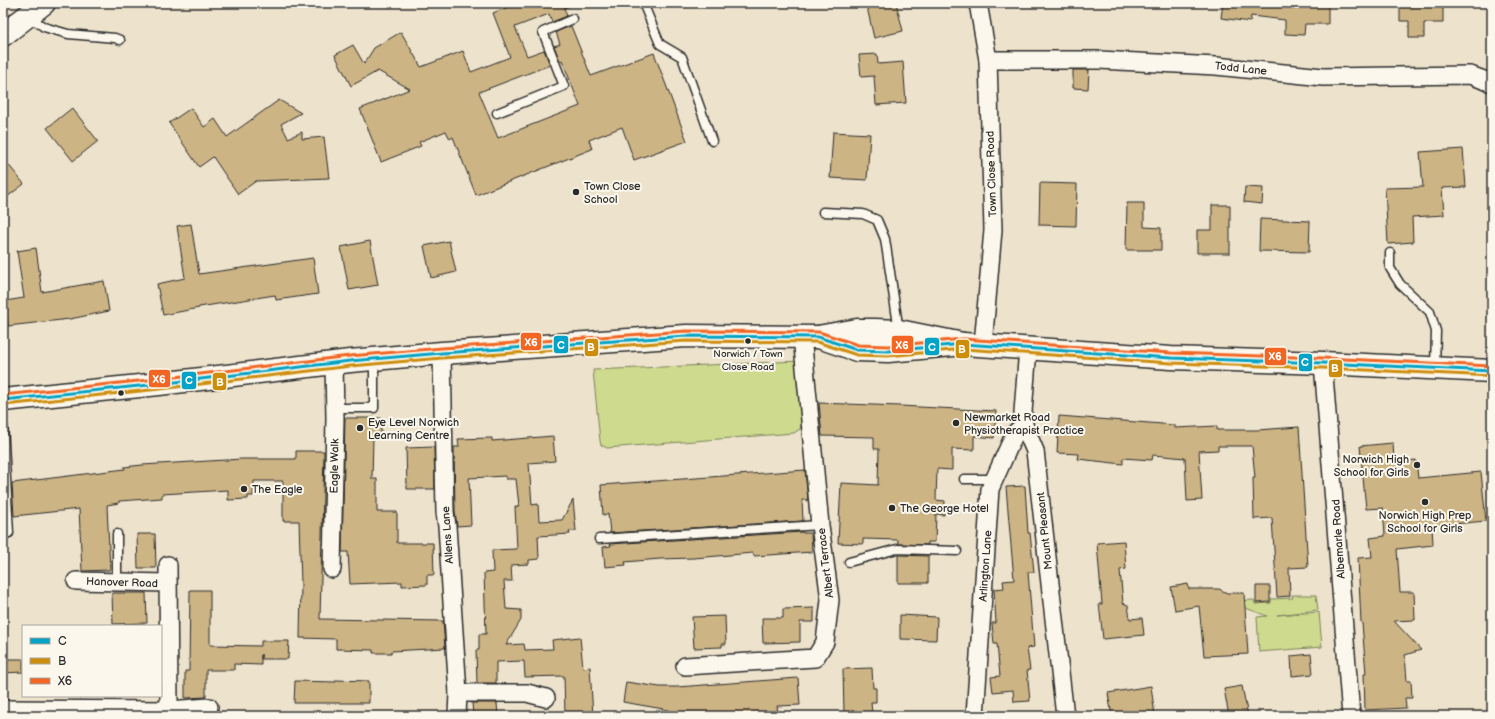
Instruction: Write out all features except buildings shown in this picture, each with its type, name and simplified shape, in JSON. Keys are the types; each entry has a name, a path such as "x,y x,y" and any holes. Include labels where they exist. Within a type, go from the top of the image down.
{"main road":[{"path":"3,36 36,9"},
{"path":"3,400 159,384 334,363 442,353 686,336 810,336 857,330 899,331 973,344 1171,358 1492,371"},
{"path":"810,336 857,350 888,351 973,344"}],"street":[{"name":"Town Close Road","path":"973,344 993,230 988,60 978,3"},
{"name":"Todd Lane","path":"988,60 1099,60 1216,66 1323,77 1470,75 1492,83"},
{"name":"Albert Terrace","path":"685,666 815,658 825,642 830,600 820,525 810,336"},
{"name":"Mount Pleasant","path":"1028,348 1023,412 1024,425 1035,451 1065,716"},
{"name":"Allens Lane","path":"442,353 445,512 458,693 457,716"},
{"name":"Eagle Walk","path":"332,569 335,408 334,363"},
{"name":"Albemarle Road","path":"1322,363 1333,477 1351,716"},
{"name":"Arlington Lane","path":"975,716 990,489 1014,433 1024,425"},
{"name":"Hanover Road","path":"168,565 169,710"},
{"name":"Hanover Road","path":"76,581 168,583"},
{"path":"458,693 527,693 546,698"},
{"path":"3,709 169,710 208,707"}],"lane":[{"path":"643,3 660,44 682,57 712,141"},
{"path":"36,9 44,27 68,34 116,38 120,40"},
{"path":"497,113 564,86 543,32 573,19"},
{"path":"823,212 863,214 877,220 885,239 899,331"},
{"path":"1390,253 1390,268 1400,284 1430,312 1436,331 1435,369"},
{"path":"335,408 374,408 374,359"},
{"path":"3,425 9,533 3,535"},
{"path":"964,479 994,479"},
{"path":"600,539 820,525"},
{"path":"117,534 117,582"},
{"path":"850,562 897,549 957,551"}],"green space":[{"path":"800,361 803,421 800,429 794,433 607,448 601,445 593,370"},
{"path":"1292,595 1316,595 1318,610 1277,615 1319,612 1322,647 1259,652 1257,617 1267,616 1243,607 1235,601 1254,600 1255,604 1271,603 1271,599 1293,598"}],"transit line":[{"name":"X6","path":"3,395 158,379 350,356 686,331 819,332 858,345 888,346 963,339 1171,353 1492,366"},
{"name":"C","path":"3,400 159,384 350,361 686,336 818,337 857,350 888,351 963,344 1171,358 1492,371"},
{"name":"B","path":"4,405 160,389 351,366 442,358 686,341 817,342 857,355 888,356 963,349 1171,363 1492,376"}],"place":[{"name":"Town Close School","path":"576,192"},
{"name":"Norwich / Town Close Road","path":"748,341"},
{"name":"Newmarket Road Physiotherapist Practice","path":"956,423"},
{"name":"Eye Level Norwich Learning Centre","path":"360,428"},
{"name":"Norwich High School for Girls","path":"1417,465"},
{"name":"The Eagle","path":"244,489"},
{"name":"Norwich High Prep School for Girls","path":"1425,502"},
{"name":"The George Hotel","path":"892,508"}]}
